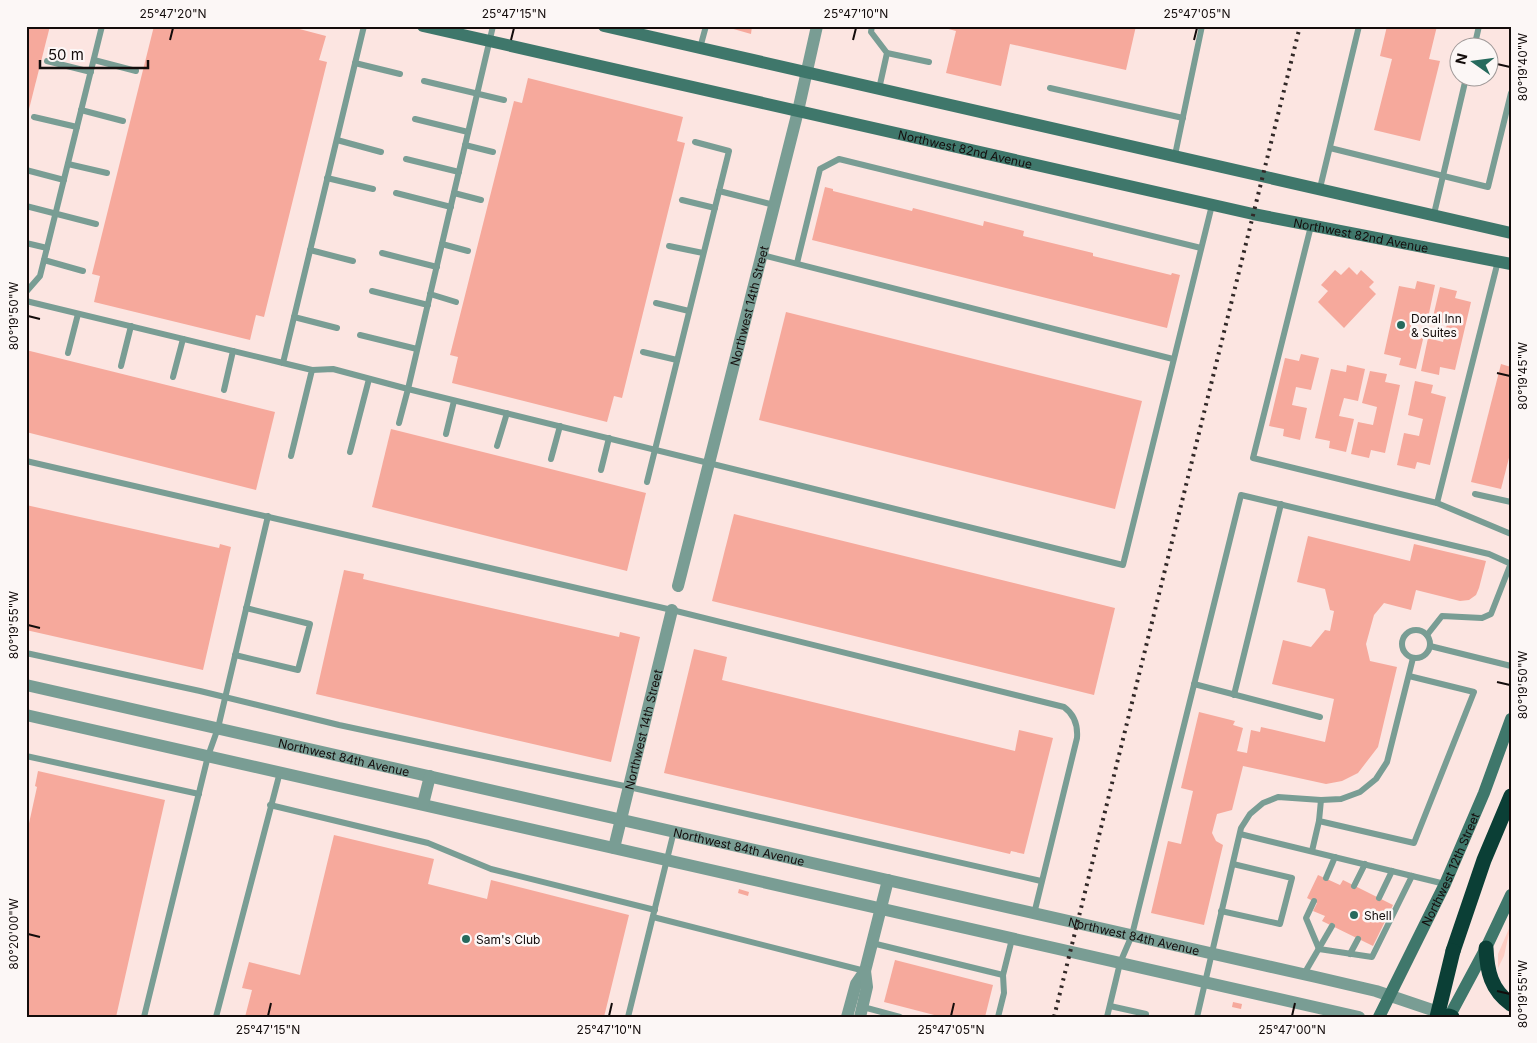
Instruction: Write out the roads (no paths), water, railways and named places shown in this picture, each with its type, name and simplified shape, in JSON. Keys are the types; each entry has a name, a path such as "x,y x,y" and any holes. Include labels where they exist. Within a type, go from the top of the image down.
{"highway":[{"path":"1447,1017 1453,951 1484,860 1511,796"},
{"path":"1486,948 1487,964 1493,986 1511,1004"}],"street":[{"name":"Northwest 82nd Avenue","path":"423,26 1311,226 1511,264"},
{"path":"604,26 1511,233"},
{"name":"Northwest 14th Street","path":"678,586 798,111 817,26"},
{"name":"Northwest 14th Street","path":"614,848 672,610"},
{"name":"Northwest 84th Avenue","path":"26,685 1304,974 1390,995 1447,1017"},
{"path":"26,715 1359,1017"},
{"name":"Northwest 12th Street","path":"1380,1017 1446,884 1484,793 1511,719"},
{"path":"422,804 430,776"},
{"path":"847,1017 856,984 865,971 888,880"},
{"path":"1447,1017 1486,948 1511,895"},
{"path":"862,1012 868,987 865,971"}],"lane":[{"path":"26,292 40,276 102,26"},
{"path":"283,362 364,26"},
{"path":"399,423 493,26"},
{"path":"700,48 706,26"},
{"path":"872,26 870,32 888,53 929,62"},
{"path":"1175,155 1202,26"},
{"path":"1320,188 1359,26"},
{"path":"879,88 888,53"},
{"path":"94,60 136,71"},
{"path":"47,61 91,72"},
{"path":"355,63 400,74"},
{"path":"424,81 504,100"},
{"path":"1050,88 1183,118"},
{"path":"1434,214 1464,88"},
{"path":"1330,148 1488,187 1511,94"},
{"path":"81,110 123,121"},
{"path":"34,117 77,127"},
{"path":"415,119 468,132"},
{"path":"337,140 381,152"},
{"path":"647,482 729,151 695,142"},
{"path":"465,145 493,152"},
{"path":"406,159 459,172"},
{"path":"797,263 820,169 839,160 1201,248"},
{"path":"68,164 107,173"},
{"path":"26,170 64,180"},
{"path":"328,178 372,189"},
{"path":"719,191 774,205"},
{"path":"396,193 451,207"},
{"path":"454,193 481,200"},
{"path":"682,200 715,208"},
{"path":"26,301 312,370 333,369 1123,565 1212,204"},
{"path":"26,206 96,224"},
{"path":"1311,226 1253,458 1437,503 1511,534"},
{"path":"26,243 47,248"},
{"path":"442,244 468,251"},
{"path":"669,246 704,254"},
{"path":"310,250 353,261"},
{"path":"382,253 437,267"},
{"path":"762,255 1174,359"},
{"path":"44,260 83,271"},
{"path":"1437,503 1498,261"},
{"path":"372,291 428,305"},
{"path":"430,294 456,302"},
{"path":"656,303 690,310"},
{"path":"68,353 78,314"},
{"path":"294,317 337,328"},
{"path":"121,366 131,326"},
{"path":"360,335 417,349"},
{"path":"172,377 183,339"},
{"path":"224,390 233,351"},
{"path":"643,352 677,360"},
{"path":"291,456 312,370"},
{"path":"350,452 369,379"},
{"path":"446,434 454,400"},
{"path":"498,446 507,413"},
{"path":"551,459 560,426"},
{"path":"600,470 609,438"},
{"path":"26,461 672,610 1058,705 1068,710 1077,723 1078,738 1040,881 1034,914"},
{"path":"1475,494 1511,502"},
{"path":"1107,1017 1120,963 1132,935 1241,495 1489,554 1510,563 1491,614 1482,618 1442,616 1427,635"},
{"path":"1234,695 1281,504"},
{"path":"144,1017 208,756 218,728 268,516"},
{"path":"235,655 298,670 310,624 246,608"},
{"path":"1418,629 1427,635 1430,646 1424,656 1413,658 1404,652 1402,647 1403,636 1412,630 1418,629"},
{"path":"1430,646 1511,666"},
{"path":"26,653 225,696 339,725 629,787 1040,881"},
{"path":"1197,1017 1240,834 1250,814 1263,803 1278,797 1321,800 1341,799 1360,792 1376,779 1387,762 1413,658"},
{"path":"1319,821 1414,843 1474,692 1409,676"},
{"path":"1194,684 1320,717"},
{"path":"26,756 199,794"},
{"path":"216,1017 280,772"},
{"path":"1312,851 1319,821 1321,800"},
{"path":"270,805 428,844 491,869 865,971"},
{"path":"628,1017 674,831"},
{"path":"1240,834 1446,884"},
{"path":"1326,878 1335,857"},
{"path":"1222,911 1280,924 1292,878 1233,864"},
{"path":"1354,886 1365,864"},
{"path":"1379,898 1392,871"},
{"path":"1319,949 1372,957 1412,876"},
{"path":"1314,901 1306,918 1319,949"},
{"path":"1304,974 1332,926"},
{"path":"998,1017 1004,993 1003,975 1012,939"},
{"path":"1350,954 1358,939"},
{"path":"872,943 1003,975"},
{"path":"1110,1006 1146,1014 1145,1017"},
{"path":"862,1012 900,1017"}],"railway":[{"path":"1054,1017 1300,26"}],"place":[{"name":"Doral Inn & Suites","path":"1401,325"},
{"name":"Shell","path":"1354,915"},
{"name":"Sam's Club","path":"466,939"}]}
